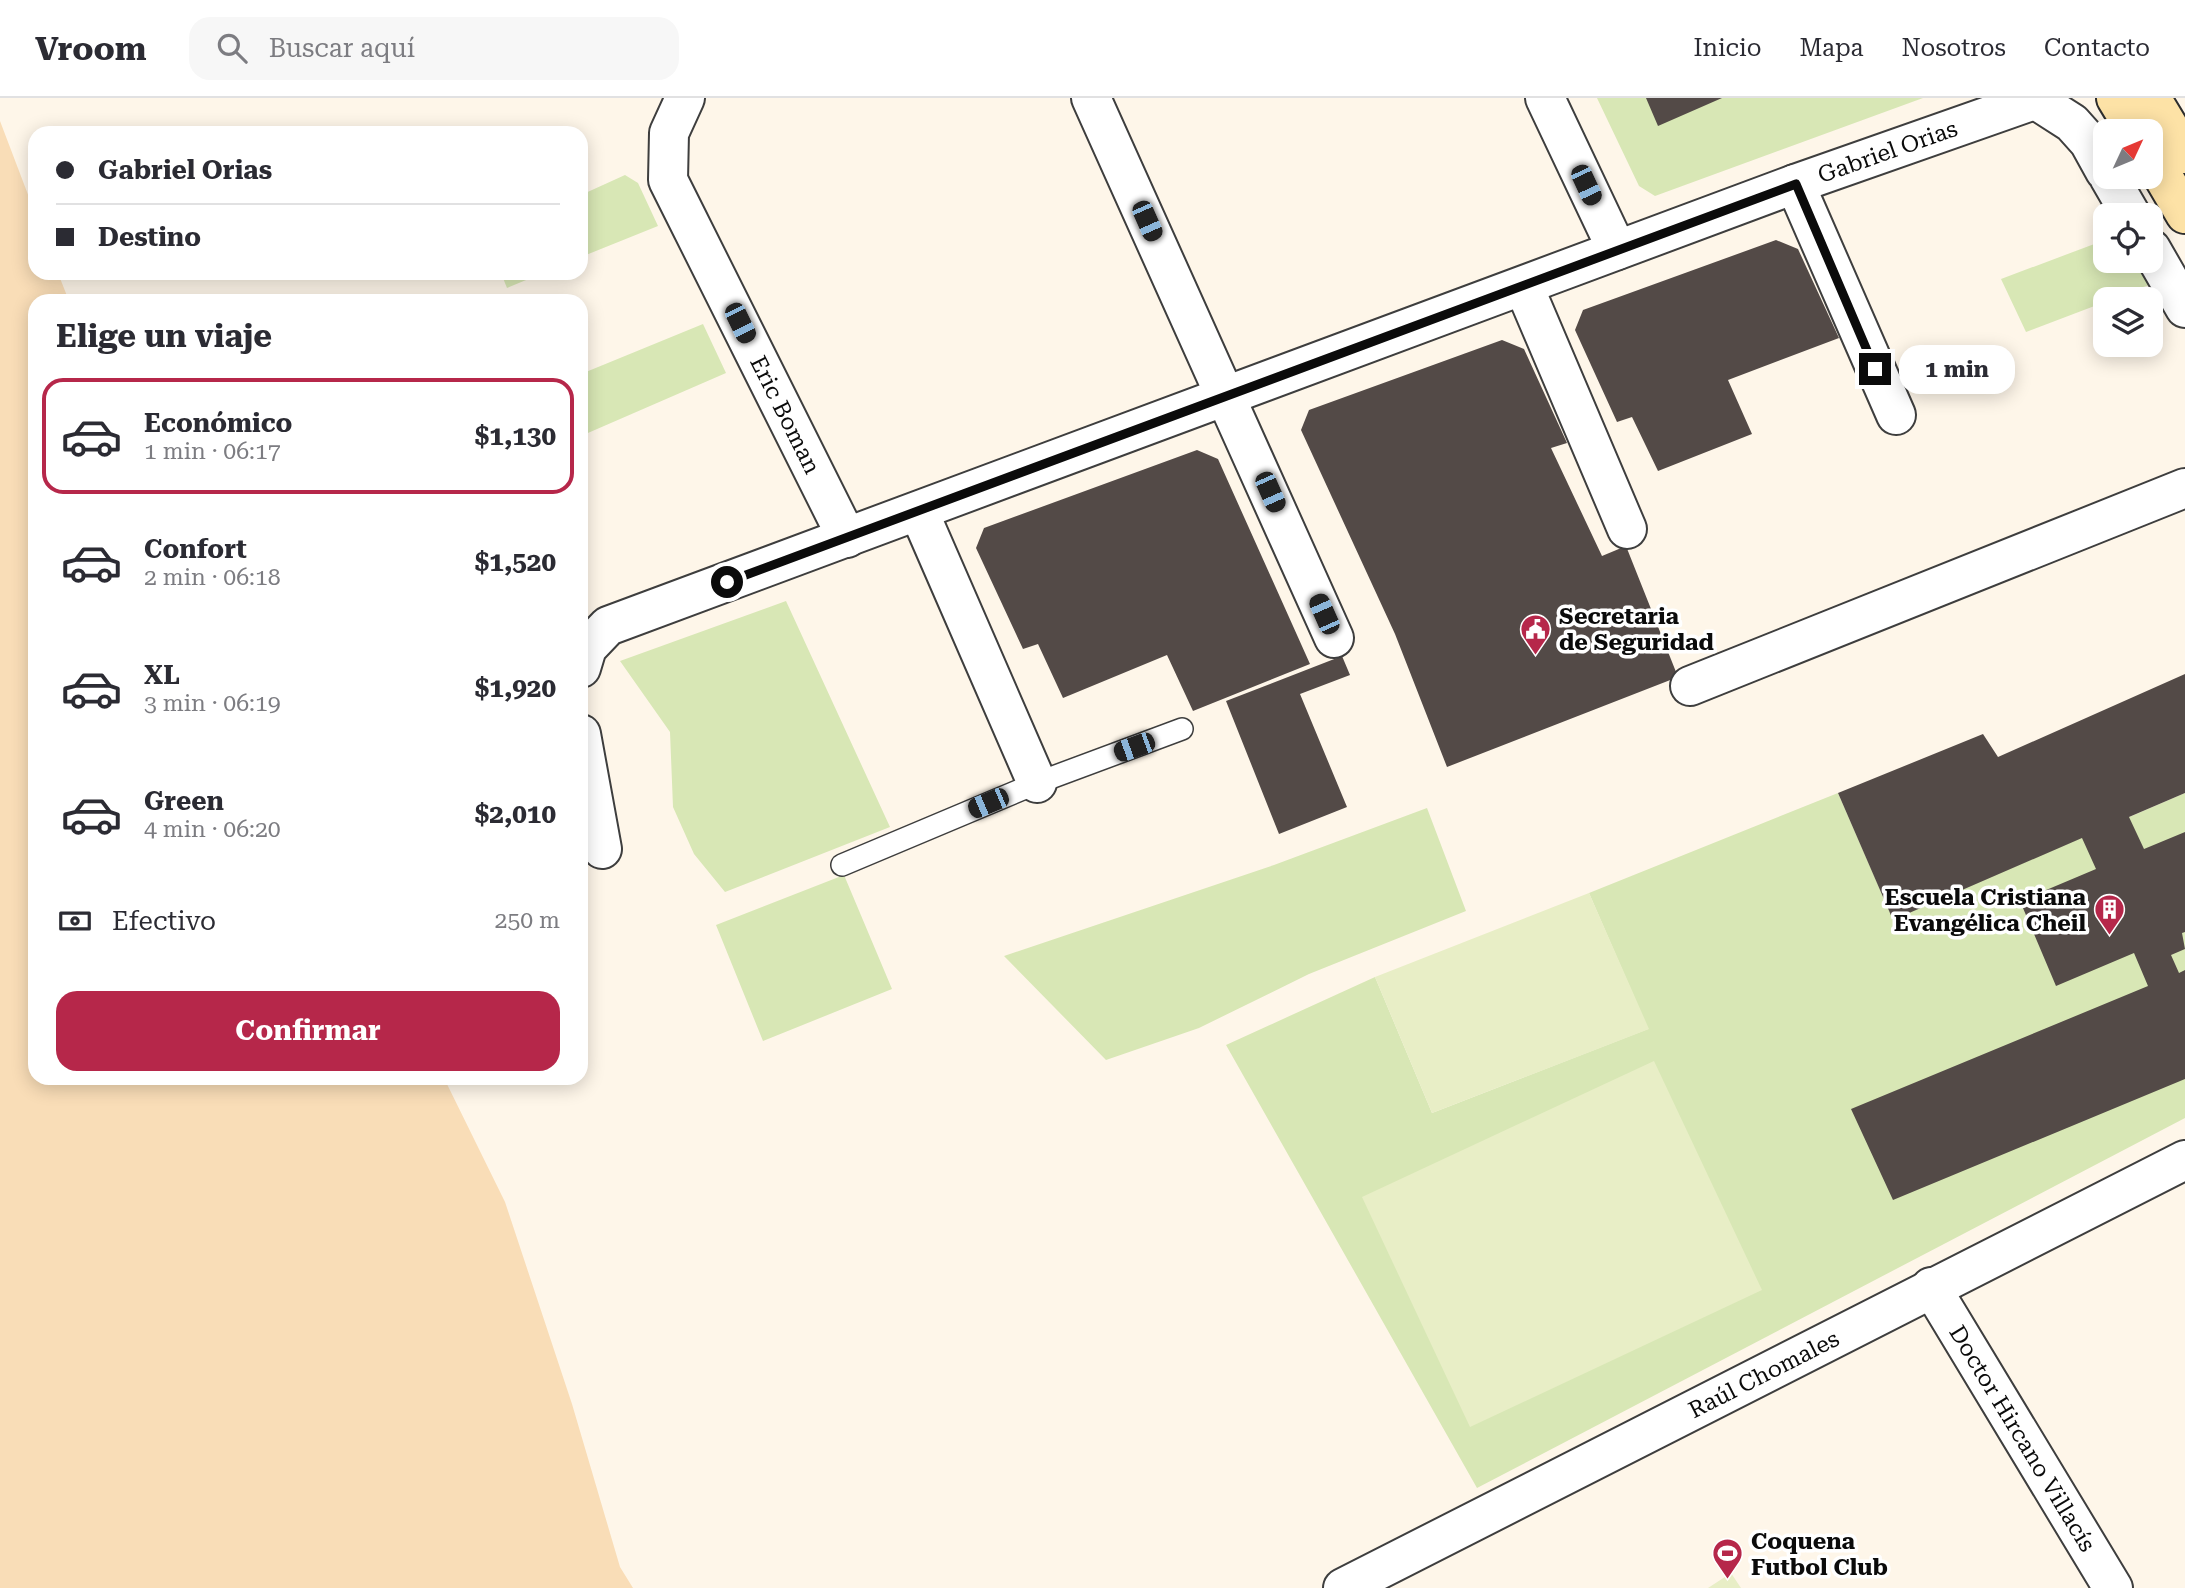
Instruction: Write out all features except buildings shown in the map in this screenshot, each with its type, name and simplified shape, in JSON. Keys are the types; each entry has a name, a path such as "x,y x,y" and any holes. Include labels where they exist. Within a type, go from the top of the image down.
{"main road":[{"path":"2116,98 2129,119"},
{"path":"2151,98 2185,154"},
{"path":"2163,176 2185,214"}],"street":[{"name":"Eric Boman","path":"685,98 668,133 668,180 847,538"},
{"path":"1091,98 1334,638"},
{"path":"1545,98 1617,250"},
{"path":"2033,99 2072,123 2093,149"},
{"name":"Gabriel Orias","path":"588,647 608,626 919,512 1226,394 2033,99"},
{"path":"1796,184 1896,415"},
{"path":"2163,270 2185,308"},
{"path":"1524,287 1627,529"},
{"path":"1690,686 2185,488"},
{"path":"919,512 1037,783"},
{"path":"588,772 602,849"},
{"name":"Raúl Chomales","path":"1343,1588 2185,1160"},
{"name":"Doctor Hircano Villacís","path":"1931,1287 2113,1588"}],"lane":[{"path":"842,864 1037,783 1182,729"}],"green space":[{"path":"1597,98 1923,98 1655,196 1639,186"},
{"path":"625,175 638,183 658,226 588,254 588,192"},
{"path":"2093,244 2093,273 2146,273 2153,284 2143,287 2093,287 2093,307 2026,332 2001,279"},
{"path":"504,280 526,280 507,288"},
{"path":"703,324 726,373 588,433 588,371"},
{"path":"786,601 890,827 725,892 694,854 673,807 670,732 620,661"},
{"path":"1838,793 1893,919 2185,793 2185,1118 1477,1488 1226,1045 1375,977 1432,1113 1648,1029 1589,893"},
{"path":"1427,808 1466,911 1309,974 1199,1028 1106,1060 1004,956 1274,865"},
{"path":"844,875 892,989 763,1041 716,925"},
{"path":"1589,893 1649,1029 1432,1113 1375,977"},
{"path":"1654,1061 1762,1290 1470,1427 1362,1197"},
{"name":"Coquena Futbol Club","path":"1731,1573 1741,1588 1708,1588"}],"sand":[{"path":"0,121 28,195 28,280 61,280 66,294 28,294 28,1085 447,1085 505,1202 572,1404 620,1567 633,1588 0,1588"}],"place":[{"name":"Secretaria de Seguridad","path":"1536,656"},
{"name":"Escuela Cristiana Evangélica Cheil","path":"2109,937"},
{"name":"Coquena Futbol Club","path":"1728,1581"}],"route":[{"path":"727,582 1796,184 1875,369"}]}
